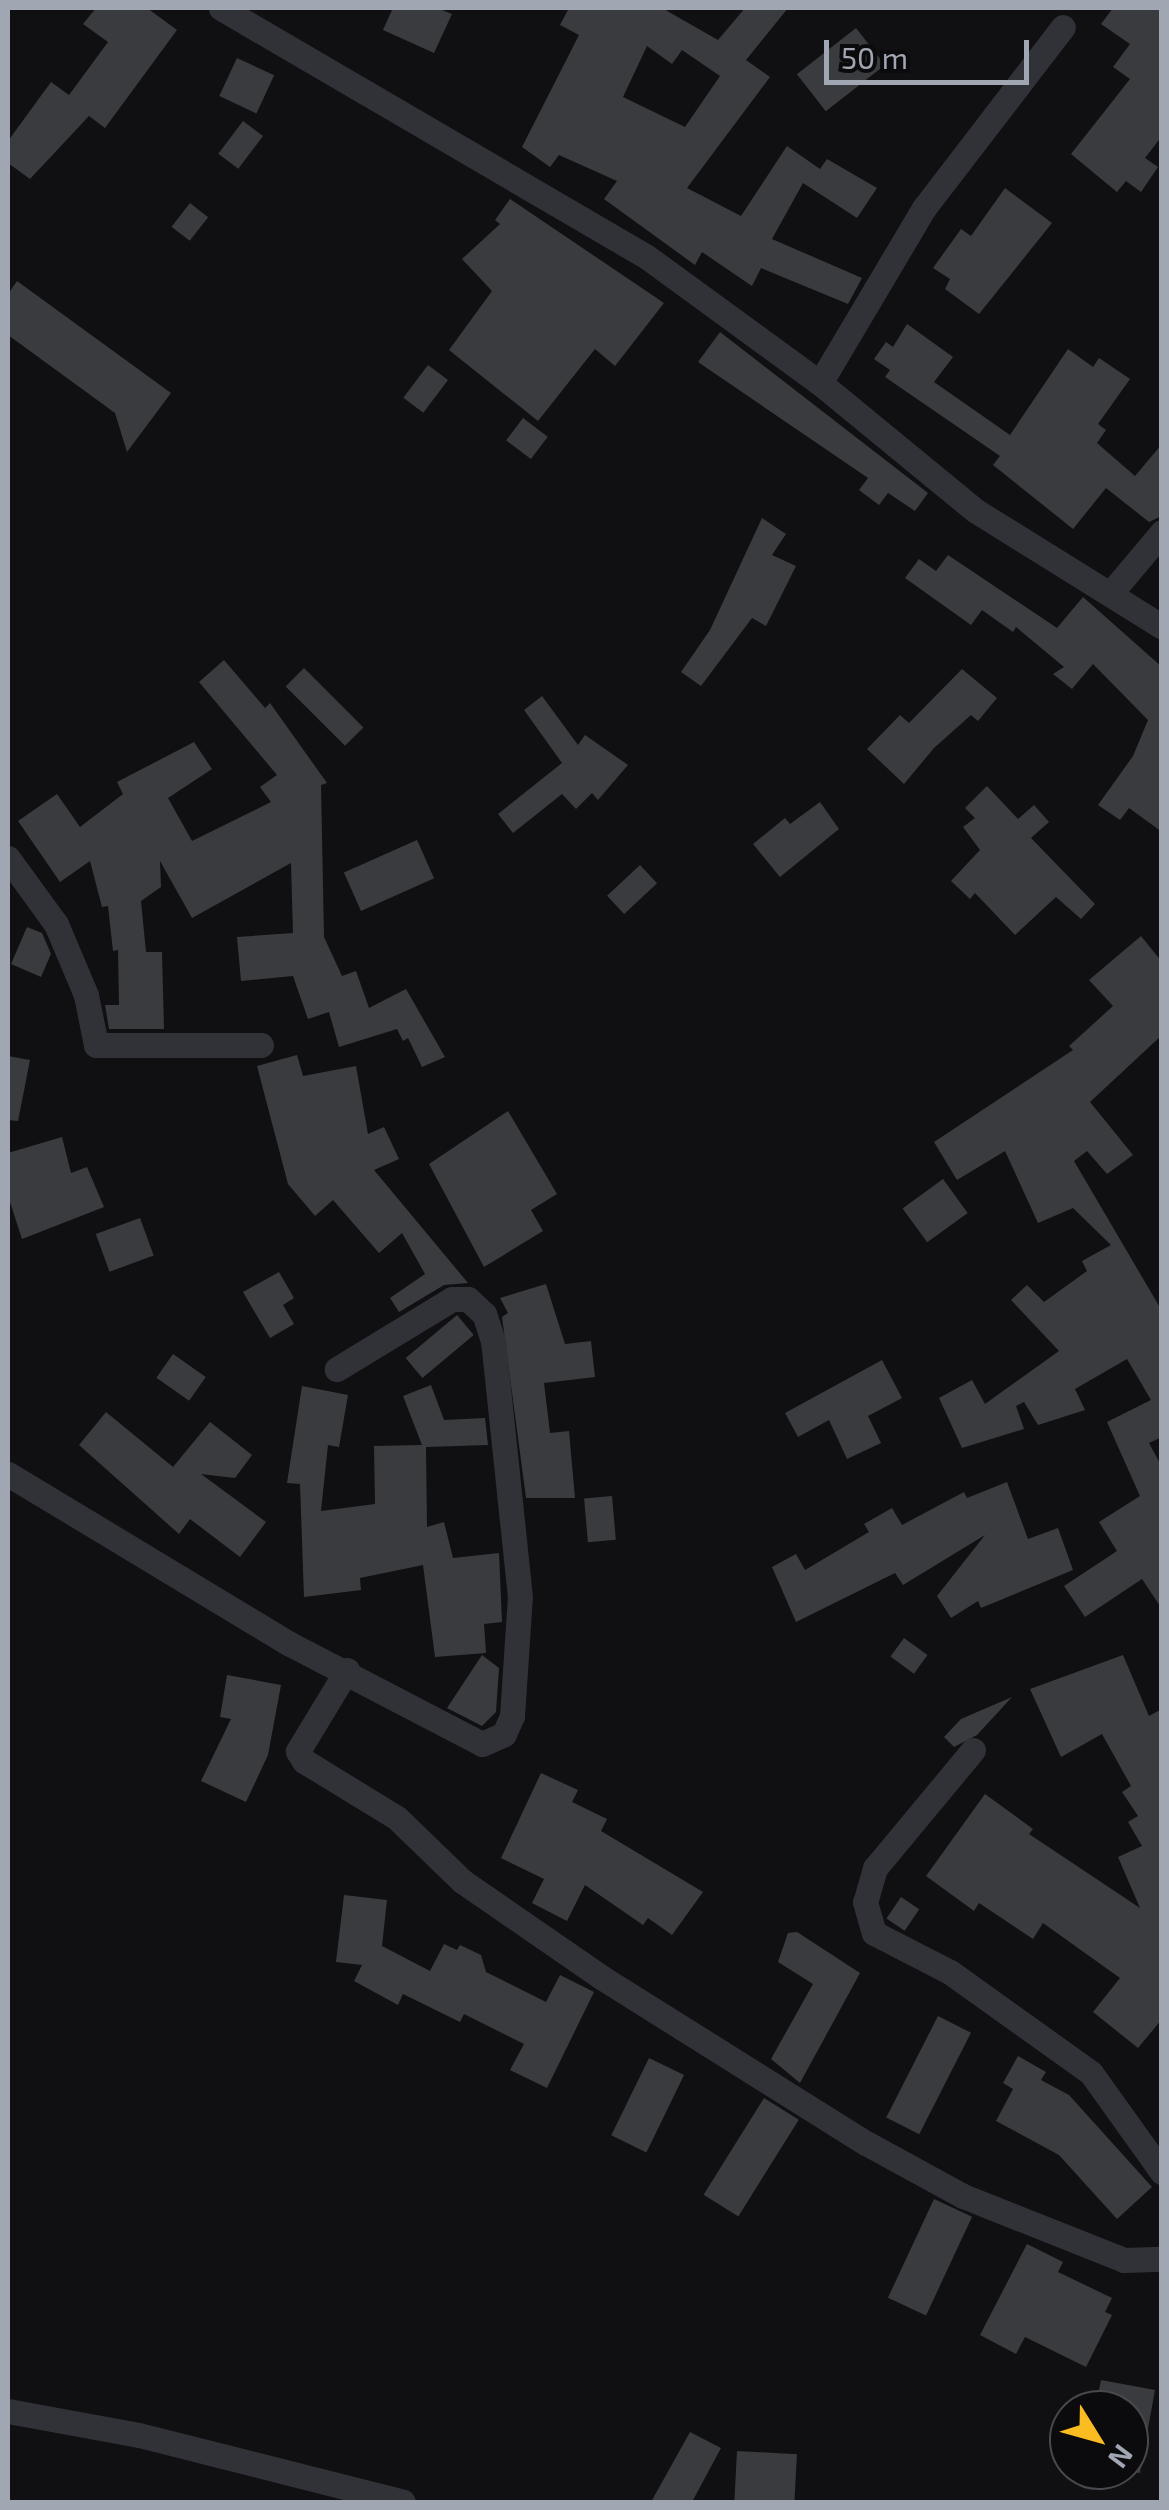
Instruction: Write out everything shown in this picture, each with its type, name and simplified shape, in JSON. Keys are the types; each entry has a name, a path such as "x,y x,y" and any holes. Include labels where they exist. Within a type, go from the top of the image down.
{"street":[{"path":"230,9 647,257 820,383 976,511 1162,627"},
{"path":"820,383 924,208 1063,27"},
{"path":"1110,594 1162,532"},
{"path":"8,858 56,924 86,995 96,1045 261,1045"},
{"path":"8,1474 290,1644 347,1670 482,1744 504,1734 512,1716 520,1596 492,1340 484,1314 468,1299 452,1298 336,1369"},
{"path":"347,1670 298,1752 396,1818 462,1880 600,1977 866,2144 964,2196 1124,2260 1162,2260"},
{"path":"973,1750 875,1868 865,1902 874,1933 950,1972 1091,2073 1162,2172"},
{"path":"8,2412 139,2436 403,2502"}],"building":[{"path":"96,8 147,8 177,30 105,128 89,116 30,179 8,163 8,141 51,82 69,95 108,42 83,24"},
{"path":"393,8 437,8 452,14 434,53 383,30"},
{"path":"569,8 662,8 718,40 745,8 788,8 746,60 770,77 687,188 741,216 787,146 820,169 827,159 877,188 857,218 803,183 772,239 862,278 848,304 761,268 752,286 702,252 695,265 604,199 617,181 559,155 550,167 522,147 579,35 560,25","holes":["647,46 672,64 682,50 720,76 685,127 623,97"]},
{"path":"1113,8 1162,8 1162,136 1145,158 1158,167 1141,192 1126,181 1117,192 1071,154 1130,79 1113,67 1130,44 1101,24"},
{"path":"856,28 885,65 826,111 797,74"},
{"path":"237,58 274,75 256,113 219,96"},
{"path":"243,121 263,136 238,169 218,154"},
{"path":"1005,188 1052,223 979,314 945,289 950,279 933,268 961,229 971,236"},
{"path":"510,199 664,303 615,366 595,349 538,421 449,350 492,291 462,259 500,224 495,220"},
{"path":"190,203 208,217 190,241 172,227"},
{"path":"17,281 171,393 127,452 115,413 8,335 8,294"},
{"path":"907,324 953,357 934,382 1010,435 1068,349 1093,367 1099,358 1130,379 1098,424 1106,430 1097,443 1135,476 1162,444 1162,516 1149,522 1106,488 1073,529 993,465 1000,456 885,377 890,370 874,359 886,342 893,347"},
{"path":"720,332 928,493 915,511 888,493 879,505 859,490 868,478 698,362"},
{"path":"428,365 448,380 423,413 403,398"},
{"path":"523,418 548,437 531,459 506,440"},
{"path":"762,518 786,534 772,555 796,566 766,626 752,618 701,686 681,672 710,630"},
{"path":"948,555 1057,628 1083,597 1162,667 1162,832 1129,808 1120,820 1098,805 1133,756 1148,720 1093,664 1072,689 1053,674 1064,667 1016,627 1013,632 982,610 971,625 905,578 919,559 936,571"},
{"path":"224,660 265,708 270,703 327,783 321,785 324,937 342,976 356,971 369,1008 406,989 445,1057 422,1067 408,1038 403,1041 397,1029 339,1047 329,1012 308,1019 293,976 241,981 237,937 293,933 291,863 192,918 160,861 161,887 141,901 146,952 162,952 164,1029 109,1029 105,1005 119,1005 118,950 113,951 108,906 102,907 90,861 60,882 18,821 57,794 80,827 123,794 117,782 194,742 212,769 168,798 192,841 271,802 260,787 277,775 199,682"},
{"path":"304,668 363,727 345,746 286,686"},
{"path":"962,669 997,698 978,721 971,715 934,748 904,784 867,749 900,715 909,723"},
{"path":"542,696 578,745 585,735 628,765 598,800 592,793 576,809 562,794 513,833 498,814 562,763 524,710"},
{"path":"987,786 1018,819 1034,805 1049,822 1031,838 1095,904 1081,919 1056,897 1015,935 975,893 970,899 951,881 980,850 963,827 975,818 965,808"},
{"path":"820,802 839,829 780,877 753,844 785,818 790,824"},
{"path":"417,840 434,878 361,911 344,873"},
{"path":"640,865 657,883 624,914 607,896"},
{"path":"27,927 42,933 51,954 41,977 11,964"},
{"path":"1141,936 1162,962 1162,1035 1090,1102 1133,1155 1107,1174 1087,1151 1074,1161 1162,1311 1162,1437 1149,1443 1162,1467 1162,1609 1142,1579 1085,1617 1064,1586 1117,1551 1099,1522 1140,1496 1107,1422 1151,1400 1127,1359 1075,1389 1085,1410 1038,1425 1024,1402 1016,1406 1024,1429 962,1448 939,1398 972,1380 985,1404 1059,1351 1011,1300 1027,1285 1044,1302 1087,1271 1082,1261 1111,1245 1073,1208 1038,1223 1005,1151 957,1180 934,1142 1073,1050 1069,1046 1113,1006 1089,980"},
{"path":"297,1055 303,1076 356,1066 368,1134 384,1127 399,1159 374,1170 468,1283 444,1285 399,1312 390,1298 425,1274 402,1233 379,1253 333,1200 315,1216 288,1184 257,1066"},
{"path":"8,1056 30,1060 18,1121 8,1120"},
{"path":"508,1111 557,1194 531,1210 543,1231 484,1267 429,1164"},
{"path":"62,1137 71,1173 87,1167 104,1207 22,1239 8,1196 8,1153"},
{"path":"943,1179 968,1213 927,1242 903,1208"},
{"path":"140,1218 154,1256 110,1272 96,1234"},
{"path":"279,1272 294,1298 283,1305 294,1324 270,1338 243,1292"},
{"path":"546,1284 565,1344 591,1341 595,1377 544,1383 550,1433 569,1431 575,1498 526,1498 502,1317 508,1313 500,1298"},
{"path":"457,1315 474,1335 422,1378 406,1358"},
{"path":"173,1354 206,1377 189,1401 156,1378"},
{"path":"882,1360 902,1398 868,1416 881,1443 847,1459 829,1420 798,1437 785,1413"},
{"path":"431,1385 444,1420 485,1418 488,1445 426,1447 427,1527 444,1522 453,1558 499,1553 502,1622 484,1624 486,1653 435,1657 423,1565 360,1578 361,1590 304,1597 300,1484 287,1483 302,1386 348,1395 339,1447 328,1445 321,1511 375,1504 374,1446 422,1445 403,1396"},
{"path":"106,1412 173,1467 210,1422 252,1455 235,1478 201,1474 266,1522 240,1557 190,1519 179,1534 79,1445"},
{"path":"1007,1482 1028,1539 1058,1528 1073,1570 981,1608 978,1601 951,1618 937,1596 985,1535 903,1585 895,1573 796,1622 772,1567 796,1554 805,1570 869,1532 864,1524 892,1508 902,1525 964,1492 967,1498"},
{"path":"612,1496 616,1540 588,1542 584,1498"},
{"path":"904,1638 927,1655 914,1674 890,1657"},
{"path":"482,1655 499,1668 496,1712 482,1726 447,1708"},
{"path":"1123,1655 1149,1716 1162,1709 1162,2019 1138,2048 1093,2012 1120,1978 1043,1923 1033,1939 979,1903 974,1911 926,1876 985,1794 1033,1829 1029,1834 1140,1908 1118,1857 1142,1846 1128,1822 1138,1816 1122,1792 1131,1786 1102,1734 1061,1757 1030,1689"},
{"path":"227,1675 281,1685 268,1755 246,1802 201,1781 231,1719 220,1717"},
{"path":"1012,1697 977,1735 954,1747 944,1737 961,1719"},
{"path":"541,1773 578,1790 572,1802 607,1819 601,1831 703,1892 672,1935 648,1918 643,1925 585,1885 567,1921 532,1903 544,1879 501,1858"},
{"path":"344,1895 387,1900 382,1946 430,1971 444,1944 457,1950 460,1945 481,1955 486,1972 546,2002 560,1975 594,1992 547,2088 510,2070 524,2044 464,2014 460,2022 403,1994 398,2005 354,1981 362,1965 336,1962"},
{"path":"901,1897 919,1909 905,1931 886,1919"},
{"path":"797,1932 860,1973 800,2083 771,2059 813,1984 778,1962 788,1933"},
{"path":"938,2016 971,2033 919,2134 886,2118"},
{"path":"1018,2056 1046,2072 1041,2080 1069,2095 1152,2187 1117,2219 1059,2155 996,2121 1013,2089 1003,2083"},
{"path":"649,2058 684,2075 646,2152 611,2135"},
{"path":"764,2098 799,2120 738,2216 704,2195"},
{"path":"934,2199 972,2217 926,2316 888,2298"},
{"path":"1027,2244 1063,2262 1058,2272 1112,2298 1105,2312 1112,2315 1086,2367 1025,2337 1016,2354 980,2335"},
{"path":"1101,2380 1155,2390 1149,2423 1149,2390 1099,2390"},
{"path":"690,2432 721,2448 692,2502 651,2502"},
{"path":"737,2451 797,2454 794,2502 734,2502"}]}
